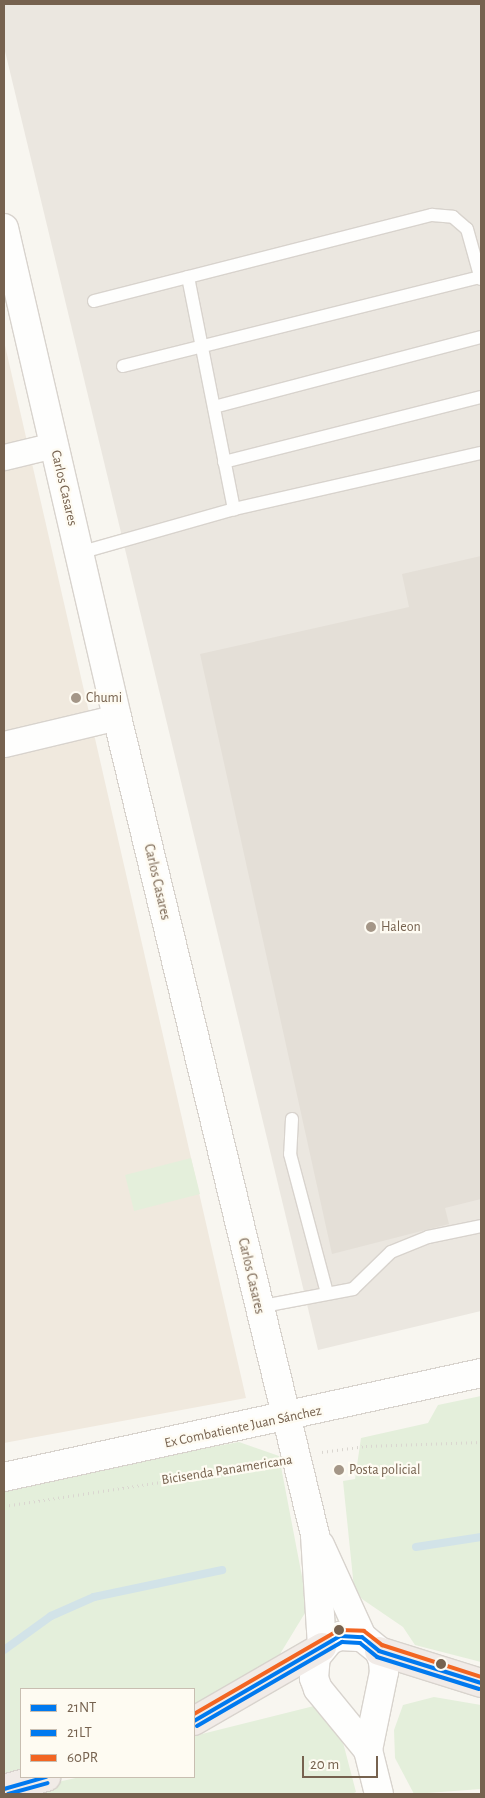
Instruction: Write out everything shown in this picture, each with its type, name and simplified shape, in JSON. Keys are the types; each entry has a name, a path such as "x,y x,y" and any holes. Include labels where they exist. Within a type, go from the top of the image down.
{"highway":[{"path":"371,1644 481,1683"},
{"path":"195,1720 322,1647"},
{"path":"4,1790 43,1778"}],"street":[{"name":"Carlos Casares","path":"4,228 117,717 284,1418 315,1536 322,1647 313,1667 318,1689 368,1750 379,1794"},
{"path":"4,457 54,445"},
{"path":"4,744 117,717"},
{"name":"Ex Combatiente Juan Sánchez","path":"4,1477 481,1374"},
{"name":"Carlos Casares","path":"315,1536 384,1672 368,1750"},
{"path":"322,1647 340,1636 371,1644"}],"lane":[{"path":"94,302 432,215 454,217 467,229 481,278 201,344 123,366"},
{"path":"188,277 234,509"},
{"path":"214,407 481,337"},
{"path":"224,462 481,397"},
{"path":"79,553 234,509 481,453"},
{"path":"292,1119 290,1154 327,1293"},
{"path":"258,1306 353,1289 392,1252 428,1238 481,1226"}],"path":[{"name":"Bicisenda Panamericana","path":"4,1506 295,1461 312,1453 366,1446 481,1442"}],"shaded area":[{"path":"4,4 481,4 481,1311 318,1350 4,47"},
{"path":"4,341 246,1398 4,1443"}],"green space":[{"path":"191,1158 200,1194 134,1211 125,1175"},
{"path":"481,1396 481,1662 415,1645 403,1627 362,1599 354,1588 343,1481 355,1479 361,1438 428,1423 438,1405"},
{"path":"239,1442 279,1456 308,1608 280,1654 226,1691 195,1704 195,1688 20,1688 20,1770 4,1774 4,1485"},
{"path":"434,1697 481,1705 481,1789 414,1794 395,1758 394,1730 403,1705"},
{"path":"318,1705 340,1731 356,1792 352,1794 4,1794 76,1778 195,1778 195,1736"}],"building":[{"name":"Haleon","path":"481,556 481,1199 445,1208 449,1224 332,1254 200,654 409,607 402,574"}],"waterway":[{"path":"416,1547 481,1537"},
{"path":"4,1650 51,1616 94,1597 222,1570"}],"transit line":[{"name":"60PR","path":"195,1713 339,1630 364,1631 382,1645 481,1677"},
{"name":"21NT","path":"195,1720 340,1636 362,1637 379,1651 481,1683"},
{"name":"21LT","path":"197,1726 342,1642 360,1643 377,1657 479,1689"},
{"name":"21NT","path":"4,1789 42,1778"},
{"name":"21LT","path":"8,1794 48,1783"}],"place":[{"name":"Chumi","path":"76,698"},
{"name":"Haleon","path":"371,927"},
{"name":"Posta policial","path":"339,1470"}]}
